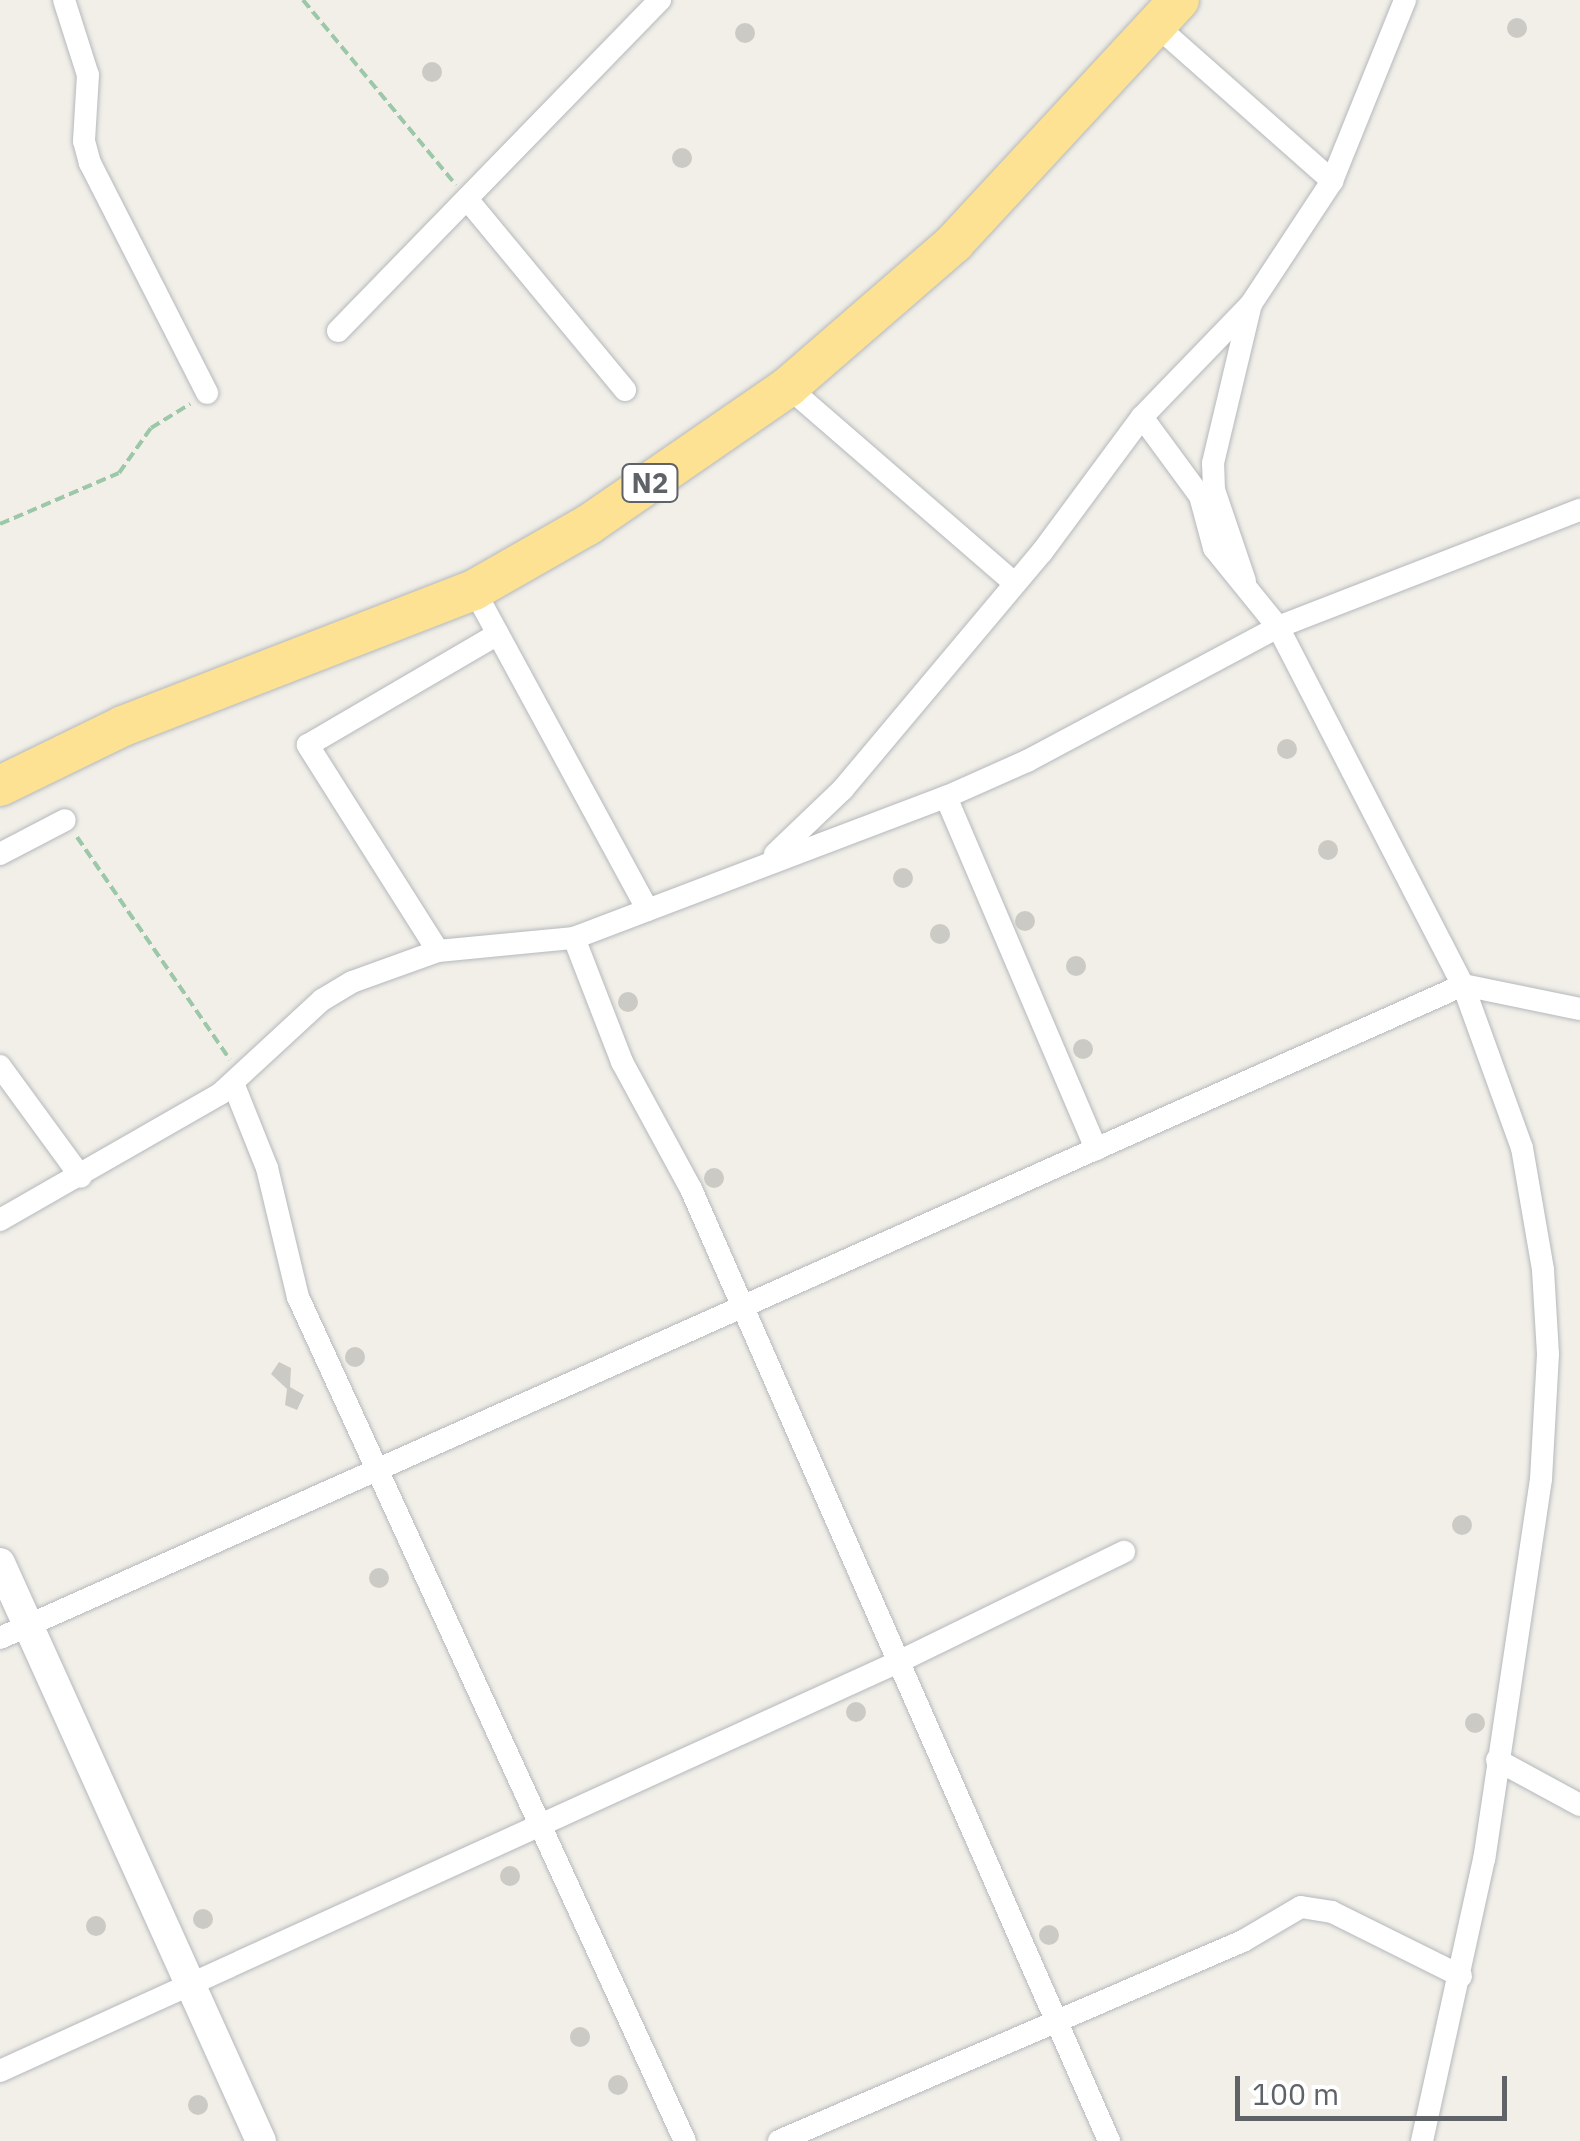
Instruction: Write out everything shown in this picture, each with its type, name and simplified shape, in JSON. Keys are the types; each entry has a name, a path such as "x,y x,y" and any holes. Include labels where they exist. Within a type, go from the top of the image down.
{"highway":[{"name":"N2","path":"0,786 123,726 474,590 588,526 788,387 954,243 1168,13"}],"street":[{"path":"64,0 88,75 84,141 90,163 207,392"},
{"path":"338,331 660,0"},
{"path":"766,862 843,789 1014,583 1142,416 1251,304 1332,181 1405,0"},
{"path":"1168,13 1332,181"},
{"path":"467,199 625,390"},
{"path":"1207,493 1251,304"},
{"path":"788,387 1014,583"},
{"path":"1142,416 1207,493 1246,588 1278,627 1463,985 1522,1148 1543,1270 1548,1354 1542,1479 1461,1976 1422,2141"},
{"path":"0,1220 81,1177 238,1079 322,1000 438,951 574,938 766,862 946,797 1027,761 1278,627 1580,510"},
{"path":"474,590 648,910"},
{"path":"438,951 308,745 498,634"},
{"path":"946,797 1096,1149"},
{"path":"0,854 65,820"},
{"path":"574,938 622,1062 691,1189 894,1664 1108,2141"},
{"path":"0,1638 380,1472 740,1305 1463,985 1580,1009"},
{"path":"0,1066 81,1177"},
{"path":"238,1079 262,1153 298,1297 545,1825 685,2141"},
{"path":"0,2072 894,1664 1124,1552"},
{"path":"0,1563 260,2141"},
{"path":"1497,1760 1580,1804"},
{"path":"779,2141 1242,1941 1301,1907 1332,1912 1461,1976"}],"path":[{"path":"303,0 467,199"},
{"path":"0,524 119,473 151,428 207,392"},
{"path":"65,820 238,1079"}],"building":[{"path":"1513,18 1521,18 1527,28 1521,38 1513,38 1507,32 1507,24"},
{"path":"741,23 749,23 755,33 749,43 741,43 735,37 735,29"},
{"path":"428,62 436,62 442,72 436,82 428,82 422,76 422,68"},
{"path":"678,148 686,148 692,158 686,168 678,168 672,162 672,154"},
{"path":"1283,739 1291,739 1297,749 1291,759 1283,759 1277,753 1277,745"},
{"path":"1324,840 1332,840 1338,850 1332,860 1324,860 1318,854 1318,846"},
{"path":"899,868 907,868 913,878 907,888 899,888 893,882 893,874"},
{"path":"1021,911 1029,911 1035,921 1029,931 1021,931 1015,925 1015,917"},
{"path":"936,924 944,924 950,934 944,944 936,944 930,938 930,930"},
{"path":"1072,956 1080,956 1086,966 1080,976 1072,976 1066,970 1066,962"},
{"path":"624,992 632,992 638,1002 632,1012 624,1012 618,1006 618,998"},
{"path":"1079,1039 1087,1039 1093,1049 1087,1059 1079,1059 1073,1053 1073,1045"},
{"path":"710,1168 718,1168 724,1178 718,1188 710,1188 704,1182 704,1174"},
{"path":"351,1347 359,1347 365,1357 359,1367 351,1367 345,1361 345,1353"},
{"path":"279,1362 291,1368 290,1387 304,1395 297,1410 285,1405 287,1389 271,1374"},
{"path":"1458,1515 1466,1515 1472,1525 1466,1535 1458,1535 1452,1529 1452,1521"},
{"path":"375,1568 383,1568 389,1578 383,1588 375,1588 369,1582 369,1574"},
{"path":"852,1702 860,1702 866,1712 860,1722 852,1722 846,1716 846,1708"},
{"path":"1471,1713 1479,1713 1485,1723 1479,1733 1471,1733 1465,1727 1465,1719"},
{"path":"506,1866 514,1866 520,1876 514,1886 506,1886 500,1880 500,1872"},
{"path":"199,1909 207,1909 213,1919 207,1929 199,1929 193,1923 193,1915"},
{"path":"92,1916 100,1916 106,1926 100,1936 92,1936 86,1930 86,1922"},
{"path":"1045,1925 1053,1925 1059,1935 1053,1945 1045,1945 1039,1939 1039,1931"},
{"path":"576,2027 584,2027 590,2037 584,2047 576,2047 570,2041 570,2033"},
{"path":"614,2075 622,2075 628,2085 622,2095 614,2095 608,2089 608,2081"},
{"path":"194,2095 202,2095 208,2105 202,2115 194,2115 188,2109 188,2101"}]}
